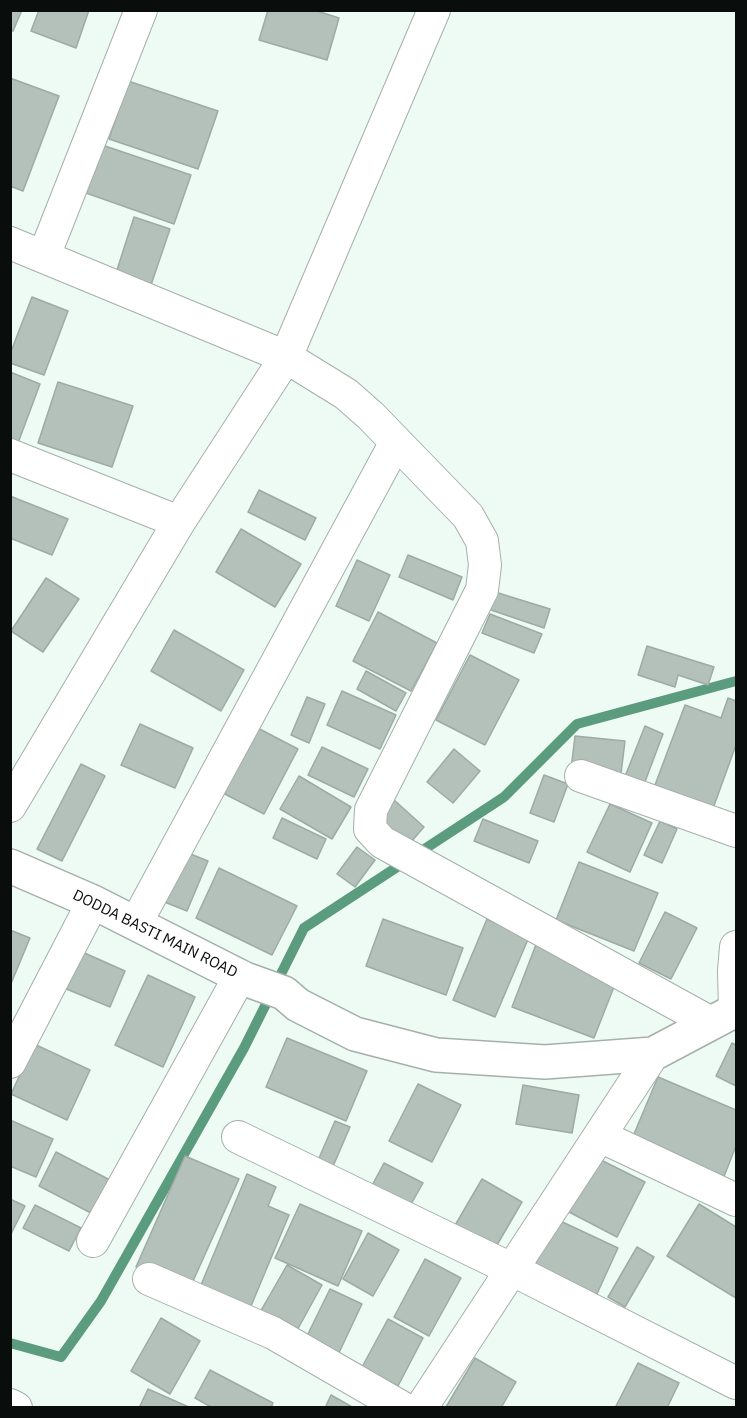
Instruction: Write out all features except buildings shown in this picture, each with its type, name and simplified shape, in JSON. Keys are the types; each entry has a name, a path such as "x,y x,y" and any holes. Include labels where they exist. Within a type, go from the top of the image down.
{"street":[{"path":"44,256 141,10"},
{"path":"10,806 178,522 286,357 434,10"},
{"path":"10,243 286,357 346,394 468,516 482,541 485,566 482,590 371,810 370,829 382,842 426,867 728,1015"},
{"path":"136,923 396,442"},
{"path":"10,455 178,522"},
{"path":"581,776 736,831"},
{"name":"DODDA BASTI MAIN ROAD","path":"10,866 93,902 242,977 284,993 298,1005 355,1034 436,1055 545,1062 653,1054"},
{"path":"10,1062 93,902"},
{"path":"728,1015 736,947"},
{"path":"93,1241 242,977"},
{"path":"421,1407 653,1054 728,1015"},
{"path":"600,1136 736,1200"},
{"path":"238,1137 513,1270 736,1383"},
{"path":"149,1279 273,1333 403,1407"},
{"path":"10,1405 16,1407"}],"waterway":[{"path":"10,1343 61,1357 101,1301 244,1048 304,928 504,797 577,724 736,681"}]}
